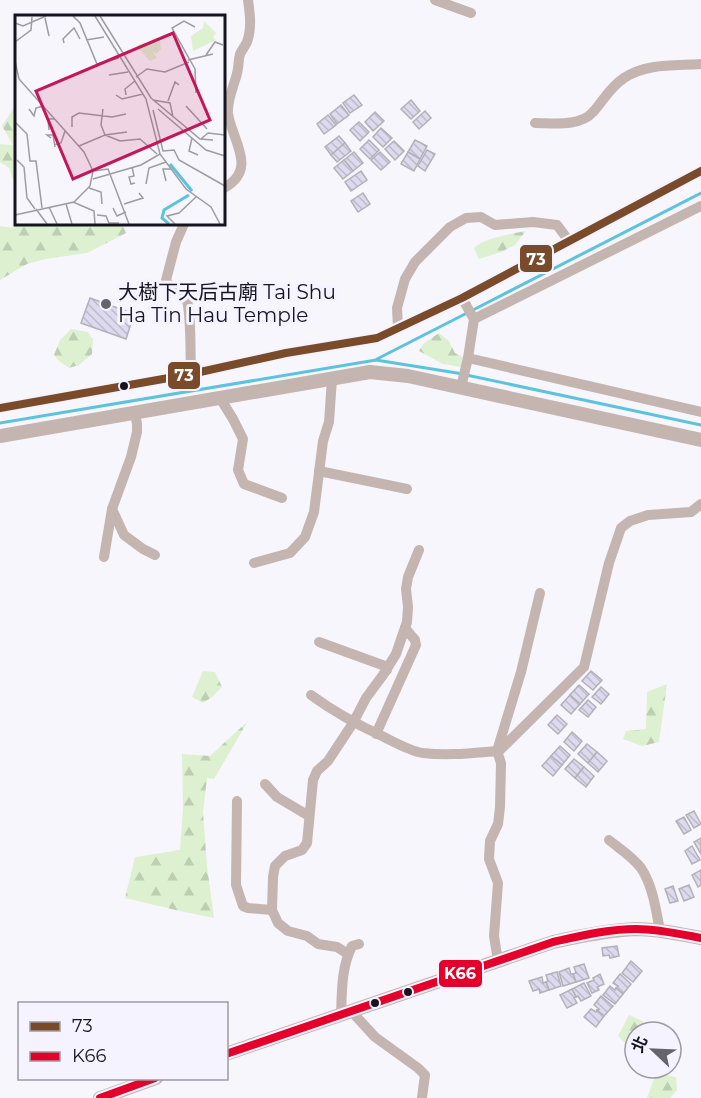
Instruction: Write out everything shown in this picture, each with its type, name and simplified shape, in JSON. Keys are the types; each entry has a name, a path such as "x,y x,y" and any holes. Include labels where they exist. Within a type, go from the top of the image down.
{"street":[{"path":"225,188 230,185 241,165 241,153 228,114 228,102 238,73 240,54 248,40 250,27 248,0"},
{"path":"435,0 471,13"},
{"path":"535,123 571,122 584,119 592,113 614,86 625,77 641,71 657,66 701,64"},
{"path":"0,408 191,374 286,353 377,338 463,300 701,171"},
{"path":"473,317 701,206"},
{"path":"398,328 397,308 405,279 415,262 450,227 466,218 481,217 495,225 533,222 557,225 569,241"},
{"path":"184,225 166,280 169,285 178,287 185,293 189,310 191,374"},
{"path":"461,387 468,358 473,317 463,300"},
{"path":"468,358 701,412"},
{"path":"0,436 370,372 408,376 701,440"},
{"path":"254,563 290,553 305,537 314,512 323,441 329,422 332,379"},
{"path":"220,398 243,439 238,470 244,484 282,498"},
{"path":"104,557 112,509 131,457 137,432 135,413"},
{"path":"319,471 407,489"},
{"path":"311,695 354,723 420,753 457,755 498,751 584,667 609,563 621,528 630,521 648,515 691,512 701,504"},
{"path":"112,509 124,535 155,555"},
{"path":"348,954 337,947 318,944 308,936 288,931 278,923 272,910 273,877 275,866 285,856 306,847 313,780 317,771 328,761 354,723 366,698 396,654 408,615 406,589 419,550"},
{"path":"498,961 494,936 498,883 489,859 490,841 498,824 500,807 501,764 498,751 521,672 540,593"},
{"path":"376,734 416,645 415,640 405,628"},
{"path":"319,642 384,666 387,670"},
{"path":"265,784 277,797 309,816"},
{"path":"237,801 236,885 239,896 243,906 272,910"},
{"path":"609,840 640,867 654,898 660,931"},
{"path":"228,1053 553,942 637,929 701,939"},
{"path":"359,944 352,946 348,954 343,978 347,1014 425,1075 423,1098"},
{"path":"100,1098 150,1080"}],"green space":[{"path":"15,106 15,185 9,168 0,162 0,144 13,145 2,126"},
{"path":"15,222 15,225 122,225 126,233 87,253 27,264 0,280 0,226 14,228"},
{"path":"526,231 515,245 501,252 479,259 474,248 498,237"},
{"path":"71,329 88,332 93,339 92,354 79,365 69,368 54,355 60,340"},
{"path":"439,333 449,341 455,353 463,357 461,367 443,364 419,351 424,343"},
{"path":"203,671 215,672 222,687 203,703 192,697"},
{"path":"667,684 659,742 642,746 623,739 626,731 646,729 647,692"},
{"path":"248,721 214,779 207,778 203,813 214,918 125,898 135,857 180,850 183,808 182,754 210,756"},
{"path":"629,1015 641,1020 626,1020"},
{"path":"623,1026 623,1041 618,1036"},
{"path":"653,1080 676,1080 677,1090 670,1098 647,1098"}],"building":[{"path":"354,95 362,105 350,113 343,103"},
{"path":"411,100 420,111 411,119 401,109"},
{"path":"341,105 349,115 337,124 330,114"},
{"path":"425,111 431,118 419,129 413,122"},
{"path":"375,112 384,121 373,131 365,122"},
{"path":"328,115 336,125 324,134 317,124"},
{"path":"359,122 369,132 360,141 350,130"},
{"path":"381,128 392,138 383,147 373,137"},
{"path":"339,136 345,143 331,155 325,147"},
{"path":"369,140 379,150 370,159 360,149"},
{"path":"415,140 427,146 420,159 408,152"},
{"path":"394,141 404,151 395,160 385,149"},
{"path":"345,143 351,151 337,162 331,155"},
{"path":"427,150 435,154 425,171 418,166"},
{"path":"354,152 363,163 353,171 344,160"},
{"path":"380,152 390,162 381,170 371,160"},
{"path":"408,152 420,159 414,171 401,164"},
{"path":"344,160 353,171 343,179 334,168"},
{"path":"361,171 367,180 351,191 345,182"},
{"path":"363,193 370,204 358,212 351,201"},
{"name":"大樹下天后古廟 Tai Shu Ha Tin Hau Temple","path":"90,298 134,314 126,339 81,323"},
{"path":"591,671 602,680 593,690 582,681"},
{"path":"579,685 589,694 580,704 570,695"},
{"path":"601,687 609,694 601,704 592,697"},
{"path":"570,695 580,704 571,714 561,705"},
{"path":"588,700 596,707 588,717 579,710"},
{"path":"557,715 567,724 558,734 548,725"},
{"path":"572,732 582,741 574,751 564,742"},
{"path":"587,744 597,752 588,763 578,754"},
{"path":"560,746 570,755 562,765 551,756"},
{"path":"597,752 607,761 598,772 588,763"},
{"path":"551,756 562,765 553,776 542,766"},
{"path":"574,759 584,767 575,778 565,769"},
{"path":"584,767 594,776 586,787 575,778"},
{"path":"694,811 701,824 694,828 686,815"},
{"path":"684,817 691,830 684,834 676,821"},
{"path":"701,838 701,854 694,842"},
{"path":"692,846 700,860 692,864 685,851"},
{"path":"701,870 701,885 698,887 692,875"},
{"path":"689,885 694,897 684,901 679,889"},
{"path":"673,886 678,901 670,903 665,889"},
{"path":"617,946 619,956 610,958 609,955 603,956 602,948"},
{"path":"631,961 642,971 633,982 622,973"},
{"path":"584,964 589,978 576,982 573,974 576,973 574,967"},
{"path":"569,968 576,982 563,986 559,972"},
{"path":"557,972 561,986 549,990 546,975"},
{"path":"600,974 604,984 592,993 587,983"},
{"path":"620,974 631,984 623,994 613,983"},
{"path":"542,977 543,983 546,982 549,990 540,993 539,989 533,991 529,981"},
{"path":"584,983 591,996 581,1001 572,989"},
{"path":"610,986 623,994 615,1004 603,995"},
{"path":"572,989 577,1003 567,1008 560,995"},
{"path":"601,996 613,1006 604,1016 594,1005"},
{"path":"591,1009 596,1012 597,1010 604,1016 596,1027 584,1017"}],"waterway":[{"path":"473,310 701,193"},
{"path":"377,359 467,313"},
{"path":"0,423 376,360 457,373 701,425"}],"transit line":[{"name":"73","path":"0,408 191,374 286,353 377,338 462,298 701,171"},
{"name":"K66","path":"228,1053 553,942 626,929 661,931 701,938"},
{"name":"K66","path":"100,1098 150,1080"}],"place":[{"name":"大樹下天后古廟 Tai Shu Ha Tin Hau Temple","path":"106,304"}]}
